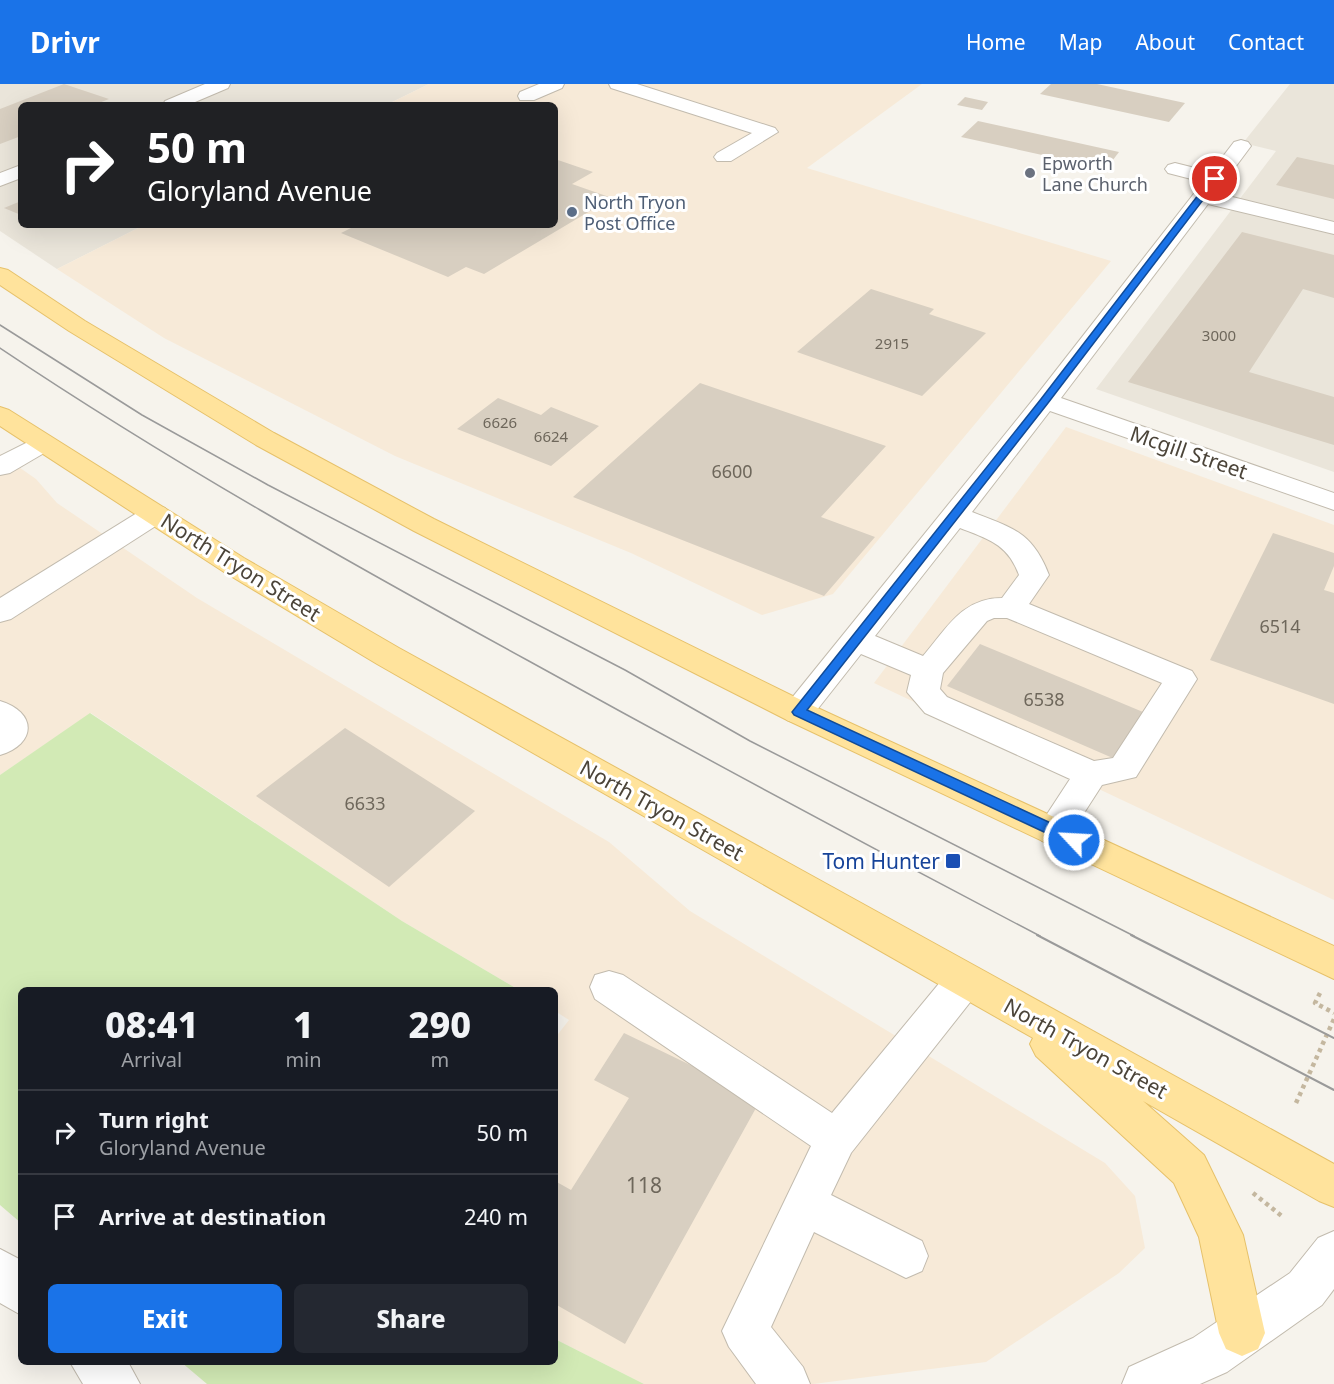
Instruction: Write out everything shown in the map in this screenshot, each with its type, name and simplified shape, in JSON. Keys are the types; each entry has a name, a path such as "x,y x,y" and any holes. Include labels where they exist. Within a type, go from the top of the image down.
{"main road":[{"path":"0,275 87,332 294,455 424,525 798,712 1334,963"},
{"name":"North Tryon Street","path":"0,415 234,565 399,662 1334,1187"},
{"path":"1004,1002 1189,1168 1221,1235 1242,1333"}],"street":[{"path":"179,102 221,84"},
{"path":"527,96 555,84"},
{"path":"618,84 768,132 724,157"},
{"path":"798,712 1044,401 1241,146"},
{"path":"1175,169 1208,188 1334,228"},
{"path":"0,180 18,172"},
{"name":"Mcgill Street","path":"1044,401 1334,502"},
{"path":"0,467 42,444"},
{"path":"0,612 155,514"},
{"path":"953,515 1004,535 1026,553 1034,574 1011,608"},
{"path":"990,608 1011,608 1181,679 1124,768 1091,774 936,705 923,692 928,670 976,614 990,608"},
{"path":"855,640 928,670"},
{"path":"0,713 12,723 10,736 0,743"},
{"path":"1054,831 1091,774"},
{"path":"786,1384 745,1331 836,1139 964,980"},
{"path":"609,987 836,1139"},
{"path":"804,1204 906,1256"},
{"path":"1146,1384 1210,1355 1242,1333 1306,1288 1334,1253"},
{"path":"0,1271 18,1289"},
{"path":"97,1365 116,1384"}],"path":[{"path":"1296,1103 1334,1019"},
{"path":"1253,1193 1283,1217"}],"shaded area":[{"path":"0,84 429,84 392,102 18,102 18,228 138,228 57,269 0,231"},
{"path":"429,84 922,84 807,168 1111,261 833,594 762,615 631,553 395,456 164,338 57,269 138,228 558,228 558,102 392,102"},
{"path":"1290,84 1334,84 1334,472 1096,389 1276,151 1243,143"},
{"path":"1066,427 1334,525 1334,900 874,683"},
{"path":"0,454 36,479 57,503 197,598 609,842 690,911 1105,1163 1135,1196 1145,1248 1119,1273 986,1362 813,1384 644,1384 558,1341 558,1034 569,1020 558,1013 558,987 514,987 402,921 91,713 0,775"}],"green space":[{"path":"90,713 402,921 514,987 18,987 18,1220 0,1205 0,775"},
{"path":"558,1341 644,1384 207,1384 185,1365 558,1365"}],"building":[{"path":"64,84 109,99 102,102 18,102 18,137 0,144 0,109"},
{"path":"1051,84 1097,84 1185,103 1169,122 1040,94"},
{"path":"965,97 988,102 982,110 957,105"},
{"path":"978,121 1119,152 1106,169 961,137"},
{"path":"1297,157 1334,165 1334,199 1276,185"},
{"name":"North Tryon Post Office","path":"558,160 593,172 572,184 612,198 484,274 466,267 448,277 341,233 351,228 558,228"},
{"path":"18,202 18,214 4,208"},
{"path":"1242,232 1334,255 1334,298 1303,289 1249,372 1334,397 1334,445 1128,382"},
{"path":"871,289 934,309 929,314 986,333 922,396 797,352"},
{"path":"700,383 886,446 821,517 875,537 824,596 573,497"},
{"path":"498,398 541,415 551,407 599,426 551,466 457,429"},
{"path":"1273,533 1334,553 1334,566 1324,590 1334,593 1334,704 1210,660"},
{"path":"980,644 1143,712 1115,759 947,686"},
{"path":"345,728 475,811 389,887 256,796"},
{"path":"624,1033 761,1099 625,1344 558,1306 558,1183 571,1190 629,1098 594,1080"}],"tram line":[{"path":"0,325 142,415 268,485 625,670 750,741 1134,936"},
{"path":"0,348 194,471 326,548 719,765 1040,936"},
{"path":"1037,935 1334,1090"},
{"path":"1131,935 1334,1038"}],"place":[{"name":"Epworth Lane Church","path":"1030,173"},
{"name":"North Tryon Post Office","path":"572,212"},
{"name":"Tom Hunter","path":"953,861"}],"route":[{"path":"1074,840 798,712 1044,401 1215,179"}]}
